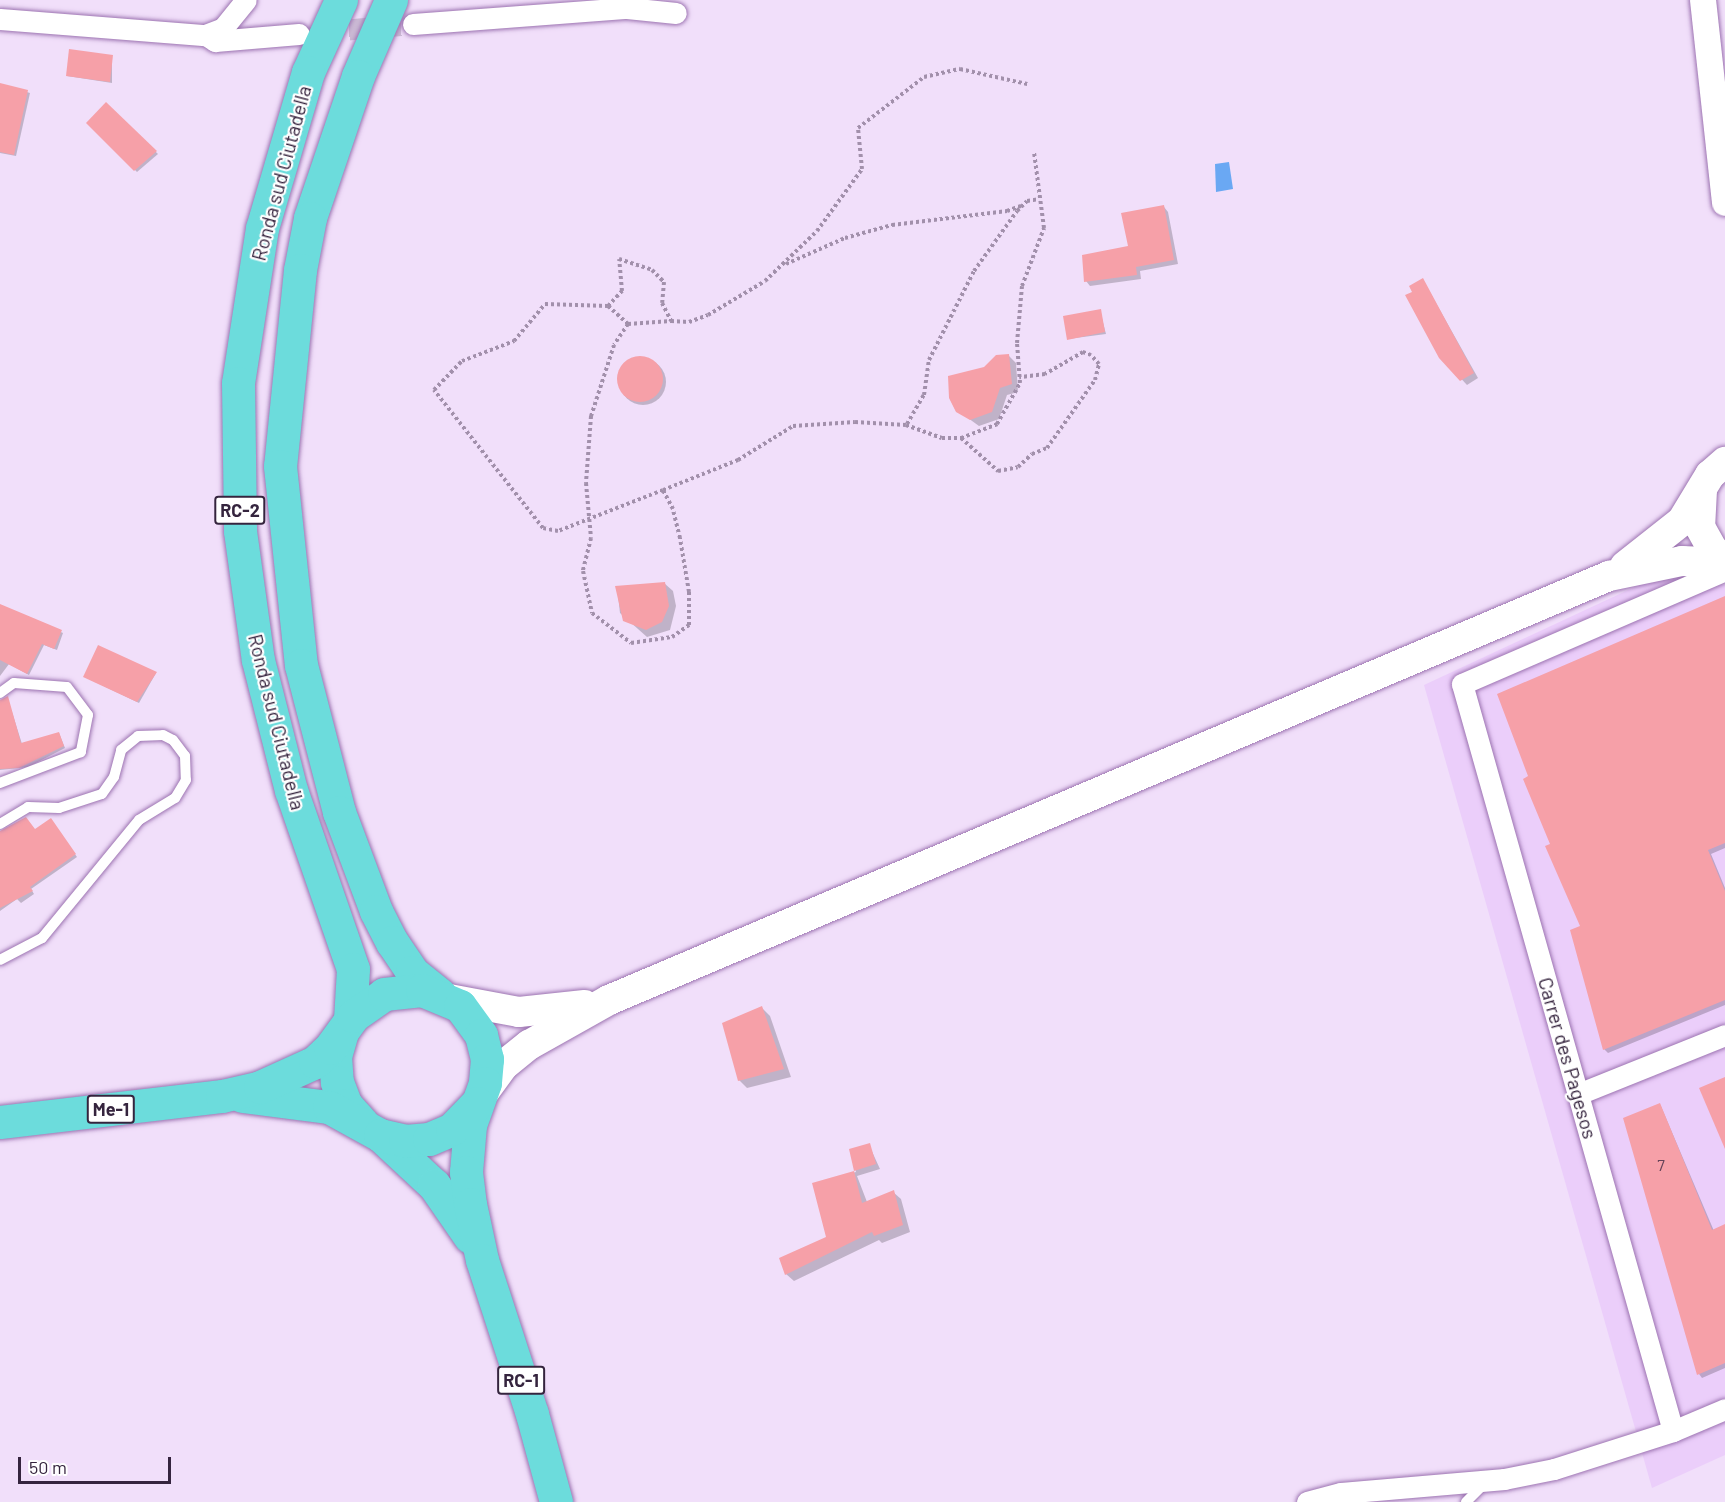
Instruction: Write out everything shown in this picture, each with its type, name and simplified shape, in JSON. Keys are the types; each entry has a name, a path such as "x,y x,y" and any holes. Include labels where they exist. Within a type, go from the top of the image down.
{"main road":[{"name":"Ronda sud Ciutadella","path":"341,0 308,72 262,228 238,383 240,531 258,660 291,790 353,969 346,1026"},
{"name":"Ronda sud Ciutadella","path":"391,0 358,76 310,218 292,335 280,466 301,665 339,812 376,911 392,942 412,972 445,997"},
{"name":"Me-1","path":"1609,576 1670,533 1691,511 1702,490 1724,461"},
{"name":"Me-1","path":"1702,490 1700,527 1712,549 1725,562"},
{"name":"Me-1","path":"222,1096 329,1107 372,1130 405,1141 429,1139 452,1130 504,1065 529,1045 609,1000 1609,576 1682,561 1725,562"},
{"name":"Me-1","path":"0,1122 222,1096 295,1072 315,1062 367,1003 384,994 422,990 519,1012 564,1010 609,1000"},
{"path":"445,997 468,1015 485,1047 487,1071 479,1099"},
{"path":"346,1026 335,1056 337,1082 346,1105 372,1130"},
{"name":"RC-1","path":"479,1099 470,1125 466,1172 482,1260 532,1414 556,1502"},
{"name":"RC-1","path":"372,1130 416,1164 455,1209 482,1260"}],"street":[{"path":"205,35 223,28 246,0"},
{"path":"1703,0 1725,202"},
{"path":"413,24 627,8 676,13"},
{"path":"0,19 82,28 205,35 215,40 299,34"},
{"name":"Carrer des Pagesos","path":"1673,1431 1462,684 1725,570"},
{"path":"1578,1094 1725,1035"},
{"path":"1307,1502 1341,1493 1488,1480 1554,1469 1673,1431 1725,1409"}],"lane":[{"path":"0,693 14,683 67,687 88,715 81,752 0,783"},
{"path":"0,824 28,807 58,808 102,794 114,777 121,750 138,736 163,735 173,740 184,756 186,780 175,798 139,820 42,938 0,960"},
{"path":"1466,1502 1488,1480"}],"path":[{"path":"1027,84 960,69 924,77 858,128 861,169 817,231 765,281 708,315 689,322 628,324 608,306 545,304 514,341 462,361 434,390 543,528 558,531 738,460 793,426 855,422 906,425 942,438 961,438 997,424 1020,383 1017,343 1022,286 1044,228 1034,152"},
{"path":"780,267 811,251 892,225 1008,211 1039,199"},
{"path":"906,425 924,395 929,360 951,314 974,271 1024,204"},
{"path":"608,306 622,291 619,259 637,262 664,282 662,303 671,321"},
{"path":"628,324 601,378 591,416 586,457 591,538 584,571 592,613 631,643 672,637 688,625 689,592 673,509 663,490"},
{"path":"961,438 998,471 1018,467 1032,454 1047,448 1095,380 1099,364 1092,355 1083,352 1045,374 1019,377"}],"shaded area":[{"path":"1656,577 1725,585 1725,1455 1652,1488 1424,685"}],"water":[{"path":"1229,162 1233,189 1216,192 1215,164"}],"building":[{"path":"69,49 113,55 110,82 66,76"},
{"path":"0,83 28,90 14,155 0,152"},
{"path":"106,102 157,151 134,171 86,123"},
{"path":"1164,205 1174,260 1136,267 1137,275 1084,282 1082,255 1128,246 1121,213"},
{"path":"1423,278 1474,373 1460,381 1439,358 1405,295 1412,292 1409,286"},
{"path":"1101,309 1105,332 1067,340 1063,316"},
{"path":"1009,354 1012,384 1000,388 992,412 970,420 956,412 949,398 948,376 984,367 996,355"},
{"path":"640,356 656,363 663,379 656,395 640,402 624,395 617,379 624,363"},
{"path":"665,582 669,606 662,622 646,630 623,621 615,586"},
{"path":"1725,596 1725,843 1708,850 1725,891 1725,1000 1603,1050 1570,930 1580,926 1545,846 1550,844 1523,779 1528,776 1497,694"},
{"path":"0,604 62,630 54,649 42,644 27,674 0,660"},
{"path":"98,645 157,672 137,702 83,677"},
{"path":"8,696 21,743 59,732 64,746 19,768 0,769 0,700"},
{"path":"26,817 35,829 51,818 76,854 30,887 33,891 0,908 0,831"},
{"path":"762,1006 784,1069 738,1081 722,1023"},
{"path":"1725,1077 1725,1149 1699,1088"},
{"path":"1660,1103 1712,1230 1725,1224 1725,1363 1697,1375 1623,1118"},
{"path":"870,1143 876,1164 854,1171 849,1149"},
{"path":"854,1171 862,1203 894,1190 903,1225 874,1236 872,1232 785,1275 779,1258 826,1237 812,1183"}],"tunnel":[{"path":"318,32 413,24"}]}
